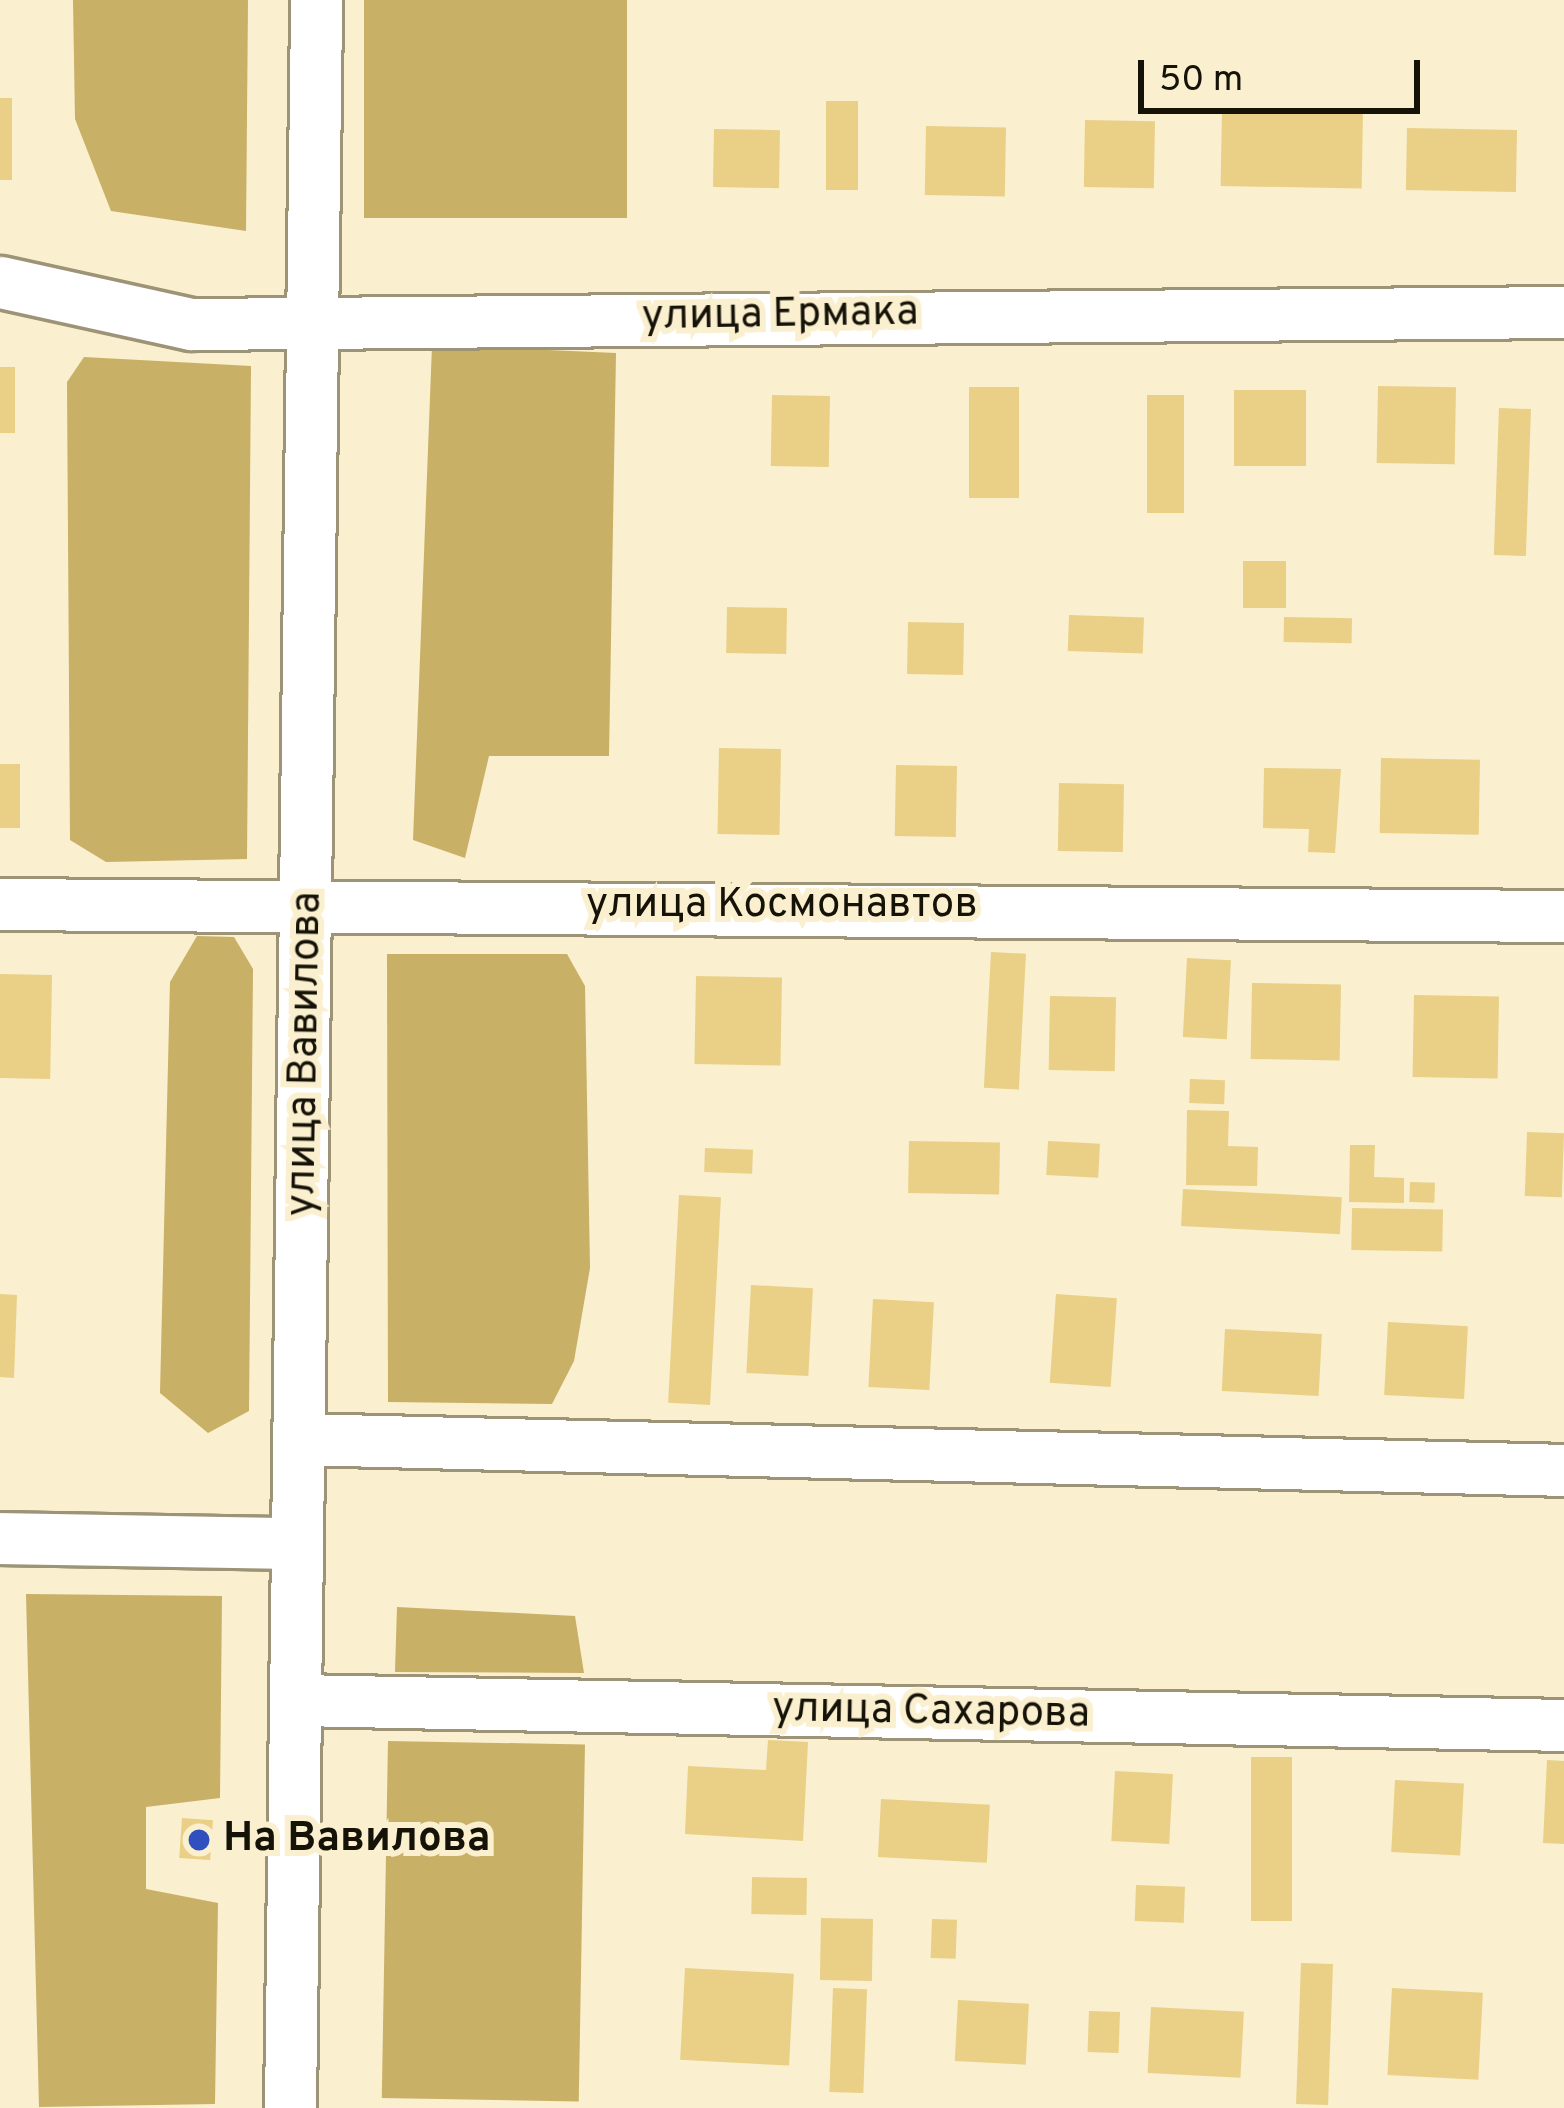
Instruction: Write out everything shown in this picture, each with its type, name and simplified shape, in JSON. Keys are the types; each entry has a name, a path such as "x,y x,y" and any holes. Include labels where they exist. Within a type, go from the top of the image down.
{"street":[{"name":"улица Вавилова","path":"290,2108 316,0"},
{"name":"улица Ермака","path":"0,282 191,324 1564,312"},
{"name":"улица Космонавтов","path":"0,904 1564,916"},
{"path":"299,1439 1564,1470"},
{"path":"0,1538 297,1544"},
{"name":"улица Сахарова","path":"298,1700 1564,1725"}],"shaded area":[{"path":"73,0 248,0 246,231 111,211 75,119"},
{"path":"364,0 627,0 627,218 364,218"},
{"path":"432,345 616,353 609,756 489,756 465,858 413,840"},
{"path":"84,357 251,366 247,859 106,862 70,840 67,382"},
{"path":"197,936 234,937 253,969 249,1411 208,1433 160,1393 170,982"},
{"path":"387,954 567,954 585,986 590,1268 574,1361 552,1404 388,1402"},
{"path":"26,1594 222,1596 220,1798 146,1807 146,1889 218,1903 215,2104 39,2107"},
{"path":"397,1607 575,1616 584,1673 395,1672"},
{"path":"388,1741 585,1744 579,2101 382,2098"}],"building":[{"path":"0,98 12,98 12,180 0,180"},
{"path":"826,101 858,101 858,190 826,190"},
{"path":"1222,108 1363,110 1362,188 1221,186"},
{"path":"1085,120 1155,121 1154,188 1084,187"},
{"path":"926,126 1006,127 1005,196 925,195"},
{"path":"1407,128 1517,130 1516,192 1406,190"},
{"path":"714,129 780,130 779,188 713,187"},
{"path":"0,367 15,367 15,433 0,433"},
{"path":"1378,386 1456,387 1455,464 1377,463"},
{"path":"969,387 1019,387 1019,498 969,498"},
{"path":"1234,390 1306,390 1306,466 1234,466"},
{"path":"772,395 830,396 829,467 771,466"},
{"path":"1147,395 1184,395 1184,513 1147,513"},
{"path":"1499,408 1531,409 1526,556 1494,555"},
{"path":"1243,561 1286,561 1286,608 1243,608"},
{"path":"727,607 787,608 786,654 726,653"},
{"path":"1069,615 1144,618 1143,654 1068,651"},
{"path":"1284,617 1352,618 1352,643 1284,642"},
{"path":"908,622 964,623 963,675 907,674"},
{"path":"719,748 781,749 779,835 717,834"},
{"path":"1381,758 1480,760 1479,835 1380,833"},
{"path":"0,764 20,764 20,828 0,828"},
{"path":"896,765 957,766 956,837 895,836"},
{"path":"1264,768 1341,769 1335,853 1308,852 1309,829 1263,828"},
{"path":"1059,783 1124,784 1123,852 1058,851"},
{"path":"991,952 1026,954 1019,1090 984,1088"},
{"path":"1187,958 1231,960 1227,1039 1183,1037"},
{"path":"0,974 52,975 50,1079 0,1078"},
{"path":"696,976 782,978 780,1065 694,1064"},
{"path":"1252,983 1341,985 1340,1061 1251,1059"},
{"path":"1414,995 1499,996 1498,1078 1413,1077"},
{"path":"1050,996 1116,997 1115,1071 1049,1070"},
{"path":"1190,1079 1225,1080 1224,1104 1189,1103"},
{"path":"1187,1110 1229,1111 1228,1146 1258,1147 1257,1186 1186,1185"},
{"path":"1527,1132 1564,1133 1562,1197 1525,1196"},
{"path":"909,1141 1000,1143 999,1195 908,1193"},
{"path":"1048,1141 1100,1144 1098,1178 1046,1175"},
{"path":"1350,1145 1375,1145 1374,1177 1404,1178 1404,1203 1349,1202"},
{"path":"705,1148 753,1150 752,1174 704,1172"},
{"path":"1410,1182 1435,1183 1434,1203 1409,1202"},
{"path":"1183,1189 1342,1197 1340,1234 1181,1226"},
{"path":"679,1195 721,1197 710,1405 668,1403"},
{"path":"1352,1208 1443,1210 1442,1252 1351,1250"},
{"path":"751,1285 813,1288 808,1376 746,1373"},
{"path":"0,1294 17,1295 14,1378 0,1377"},
{"path":"1056,1294 1117,1298 1111,1387 1050,1383"},
{"path":"873,1299 934,1302 929,1390 868,1387"},
{"path":"1388,1322 1468,1326 1464,1399 1384,1395"},
{"path":"1225,1329 1322,1334 1319,1396 1222,1391"},
{"path":"768,1740 808,1742 803,1841 685,1834 688,1766 766,1770"},
{"path":"1251,1757 1292,1757 1292,1921 1251,1921"},
{"path":"1547,1760 1564,1761 1564,1844 1543,1843"},
{"path":"1115,1771 1173,1774 1169,1844 1111,1841"},
{"path":"1395,1780 1464,1784 1460,1856 1391,1852"},
{"path":"881,1799 990,1805 987,1863 878,1857"},
{"path":"182,1818 213,1820 210,1860 179,1858"},
{"path":"752,1877 807,1878 806,1915 751,1914"},
{"path":"1136,1885 1185,1887 1184,1923 1135,1921"},
{"path":"821,1918 873,1919 872,1981 820,1980"},
{"path":"932,1919 957,1920 956,1959 931,1958"},
{"path":"1301,1963 1333,1964 1328,2105 1296,2104"},
{"path":"685,1968 794,1974 789,2066 680,2060"},
{"path":"833,1988 867,1989 863,2093 829,2092"},
{"path":"1392,1988 1483,1993 1478,2080 1387,2075"},
{"path":"958,2000 1029,2004 1026,2065 955,2061"},
{"path":"1151,2007 1244,2012 1240,2078 1148,2073"},
{"path":"1089,2011 1120,2012 1119,2053 1088,2052"}],"place":[{"name":"На Вавилова","path":"199,1840"}]}
